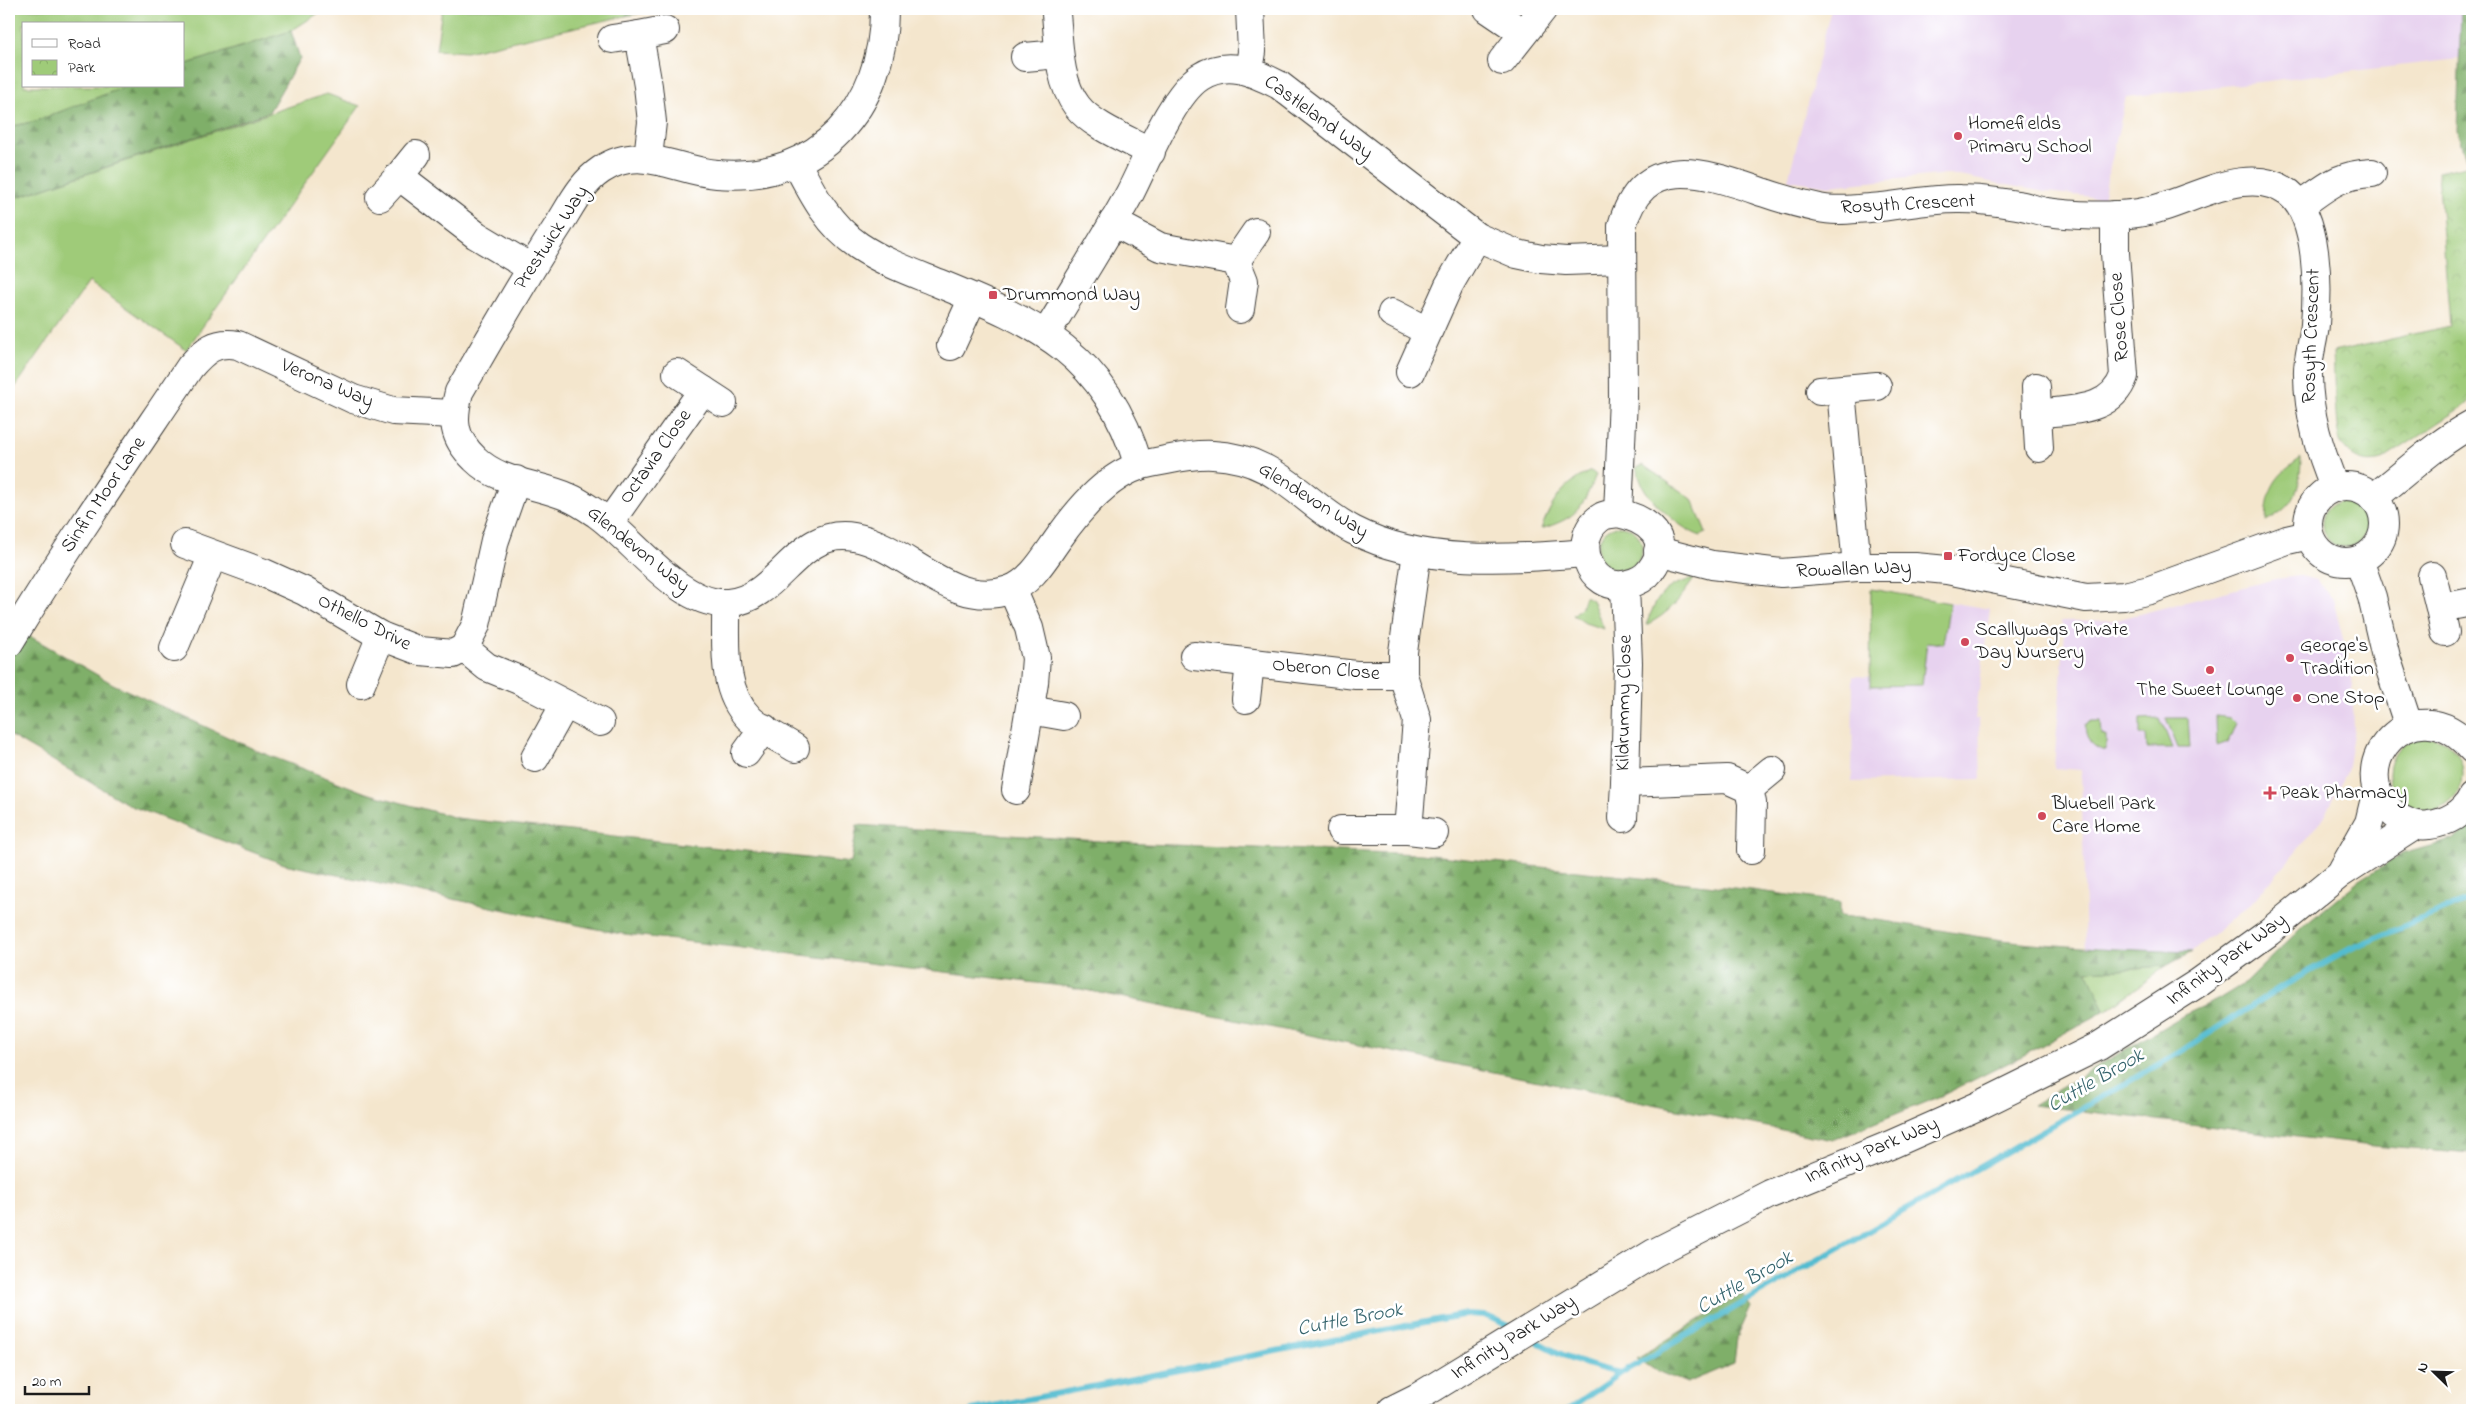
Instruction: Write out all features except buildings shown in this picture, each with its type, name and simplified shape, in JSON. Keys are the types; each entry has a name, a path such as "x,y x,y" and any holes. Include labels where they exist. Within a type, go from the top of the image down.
{"street":[{"name":"Prestwick Way","path":"453,414 459,392 532,268 585,183 616,162 648,158 705,173 733,175 772,170 796,162 827,144 861,104 875,73 881,52 884,9"},
{"path":"1249,70 1252,52 1250,9"},
{"path":"1488,9 1522,32"},
{"path":"1502,61 1522,32 1543,9"},
{"path":"1056,14 1059,54 1067,88 1077,106 1089,117 1151,152"},
{"path":"612,39 652,33 648,86 652,122 648,158"},
{"path":"1025,57 1059,54"},
{"name":"Castleland Way","path":"1046,334 1113,222 1188,87 1201,76 1229,67 1249,70 1279,85 1477,237 1517,254 1541,259 1566,261 1621,259"},
{"path":"380,197 416,155"},
{"path":"796,162 819,207 858,246 906,270 974,298 1046,334 1080,361 1109,396 1130,435 1139,466"},
{"name":"Rosyth Crescent","path":"1618,512 1623,398 1622,226 1627,208 1635,194 1648,182 1684,172 1739,183 1766,194 1822,209 1866,208 1938,199 1962,199 2019,205 2046,212 2114,215 2155,209 2226,185 2247,181 2263,180 2276,185 2289,193 2301,205 2312,240 2315,264 2315,326 2307,372 2310,414 2322,457 2335,488"},
{"path":"2301,205 2337,180 2352,174 2372,172"},
{"path":"399,176 476,235 532,268"},
{"name":"Rose Close","path":"2037,414 2098,405 2109,399 2119,389 2124,376 2124,362 2115,253 2114,215"},
{"path":"1113,222 1160,246 1236,261"},
{"path":"1236,261 1256,232"},
{"path":"1410,372 1427,331 1477,237"},
{"path":"1236,261 1244,281 1240,308"},
{"path":"951,346 974,298"},
{"path":"1392,314 1427,331"},
{"name":"Verona Way","path":"205,350 225,343 238,345 353,400 393,411 453,414"},
{"name":"Sinfin Moor Lane","path":"9,643 48,577 190,367 205,350"},
{"name":"Octavia Close","path":"609,523 713,397 676,373"},
{"path":"1857,567 1830,391 1877,386"},
{"path":"2036,387 2039,448"},
{"name":"Glendevon Way","path":"453,414 455,430 474,458 491,472 570,497 609,523 675,582 695,597 710,602 726,603 746,599 763,591 804,548 819,540 834,536 870,541 958,588 991,594 1012,589 1028,579 1071,521 1089,501 1114,479 1139,466 1189,455 1212,454 1236,457 1258,464 1293,485 1332,517 1352,529 1376,540 1418,552 1470,557 1533,557 1585,553"},
{"path":"2373,498 2401,477 2417,460 2472,424"},
{"path":"516,480 496,540 476,625 464,648 487,667 600,722"},
{"path":"2335,488 2356,488 2373,498 2380,509 2383,533 2378,544 2370,554 2359,560 2347,562 2334,561 2323,555 2314,546 2309,535 2310,512 2324,493 2335,488"},
{"path":"1618,512 1642,520 1655,530 1658,551 1651,570 1643,578 1625,585 1614,586 1594,575 1588,567 1585,553 1587,539 1594,525 1603,516 1618,512"},
{"name":"Rowallan Way","path":"1658,551 1712,565 1781,573 1857,567 1915,566 1947,570 2086,598 2105,598 2150,590 2287,540 2309,535"},
{"name":"Othello Drive","path":"185,544 264,572 381,636 420,651 436,654 453,654 464,648"},
{"path":"1341,830 1421,832 1417,720 1403,675 1403,652 1418,552"},
{"path":"174,648 212,555"},
{"path":"2359,560 2372,597 2386,657 2409,727 2425,722 2439,725 2454,732 2470,745"},
{"path":"2432,576 2442,620 2472,602"},
{"name":"Kildrummy Close","path":"1625,585 1628,663 1624,783 1727,779 1748,789"},
{"path":"1012,589 1029,628 1036,658 1030,710 1016,790"},
{"path":"726,603 727,665 732,694 750,720 795,748"},
{"path":"361,684 381,636"},
{"name":"Oberon Close","path":"1194,656 1356,675 1403,675"},
{"name":"Oberon Close","path":"1246,699 1250,662"},
{"path":"534,758 565,704"},
{"path":"1030,710 1064,716"},
{"name":"Infinity Park Way","path":"2340,874 2369,824 2377,790 2376,765 2381,750 2392,735 2409,727"},
{"path":"746,753 764,728"},
{"path":"1752,850 1752,802 1748,789 1772,770"},
{"path":"1623,818 1624,783"},
{"path":"2377,790 2392,813 2402,820 2416,825 2433,825 2448,820 2462,811 2472,797"},
{"name":"Infinity Park Way","path":"1392,1410 1654,1252 1770,1194 1890,1145 1978,1106 2099,1046 2211,974 2269,932 2340,874 2416,825"}],"shaded area":[{"name":"Homefields Primary School","path":"1831,9 2461,9 2459,59 2126,97 2103,198 2045,192 1948,174 1829,186 1788,180"},
{"path":"2300,576 2317,580 2333,599 2349,663 2352,687 2354,727 2347,772 2323,817 2296,852 2251,903 2192,952 2086,949 2081,770 2054,768 2065,631 2062,621 2116,620 2275,579"},
{"path":"1871,589 1990,609 1975,719 1979,719 1981,779 1852,782 1853,676 1870,677"}],"green space":[{"path":"9,9 325,9 291,31 185,65 185,22 22,22 22,88 122,88 36,121 9,127"},
{"path":"442,9 633,9 625,16 466,52 436,50"},
{"path":"633,9 664,9 625,16"},
{"path":"2461,9 2472,9 2472,165 2468,166 2457,131"},
{"path":"291,31 300,58 269,112 9,200 9,127 36,121 122,88 185,88 185,65"},
{"path":"327,94 360,106 186,350 89,282 9,396 9,200"},
{"path":"2472,157 2472,401 2384,459 2371,462 2359,459 2348,452 2338,435 2333,352 2450,326 2438,172 2471,165"},
{"path":"2301,458 2299,480 2294,496 2284,509 2266,521 2268,500 2274,484 2284,472"},
{"path":"1643,465 1692,499 1706,533 1701,536 1686,529 1656,504 1644,488 1636,468"},
{"path":"1591,471 1596,475 1582,504 1577,510 1564,520 1541,529 1550,510 1566,487"},
{"path":"2345,501 2358,505 2364,511 2368,524 2364,537 2358,543 2345,547 2332,543 2326,537 2322,524 2326,511 2332,505"},
{"path":"1616,526 1624,526 1636,532 1642,548 1636,564 1624,570 1616,570 1604,564 1598,552 1598,544 1604,532"},
{"path":"1694,579 1673,605 1661,616 1646,625 1662,594 1675,585"},
{"path":"1871,589 1950,603 1943,644 1927,642 1922,685 1870,686"},
{"path":"1585,596 1592,600 1604,629 1585,623 1573,615 1581,608"},
{"path":"26,634 113,684 260,752 366,793 457,818 851,863 857,825 1145,844 1421,854 1752,890 1840,902 1840,916 1880,920 2002,940 2097,948 2192,952 2166,966 2087,971 2105,1011 2028,1053 1943,1095 1832,1140 1070,987 616,933 284,864 131,806 9,735 9,654"},
{"path":"2216,716 2231,718 2236,723 2228,742 2217,746"},
{"path":"2160,718 2172,748 2147,748 2146,735 2140,735 2140,719"},
{"path":"2166,718 2188,718 2190,748 2178,748"},
{"path":"2092,721 2101,721 2102,735 2106,736 2106,751 2093,745 2086,733 2086,724"},
{"path":"2426,737 2440,740 2452,748 2460,760 2463,774 2460,788 2452,800 2440,808 2426,811 2412,808 2400,800 2392,788 2389,774 2392,760 2400,748 2412,740"},
{"path":"2472,823 2472,1154 2373,1146 2032,1105 2184,1015 2217,1000 2245,983 2300,929 2360,880 2402,854 2455,839"},
{"path":"2166,966 2106,1011 2086,971"},
{"path":"1742,1294 1751,1307 1737,1338 1734,1363 1687,1383 1653,1369 1637,1358"}],"waterway":[{"name":"Cuttle Brook","path":"1529,1337 1573,1359 1621,1373 2180,1052 2281,987 2352,948 2472,898"},
{"name":"Cuttle Brook","path":"972,1410 1467,1314 1484,1315 1516,1329"},
{"path":"1568,1410 1621,1373"}],"place":[{"name":"Homefields Primary School","path":"1958,136"},
{"name":"Drummond Way","path":"993,295"},
{"name":"Fordyce Close","path":"1948,556"},
{"name":"Scallywags Private Day Nursery","path":"1965,642"},
{"name":"George's Tradition","path":"2290,658"},
{"name":"The Sweet Lounge","path":"2210,670"},
{"name":"One Stop","path":"2297,698"},
{"name":"Peak Pharmacy","path":"2270,793"},
{"name":"Bluebell Park Care Home","path":"2042,816"}]}
